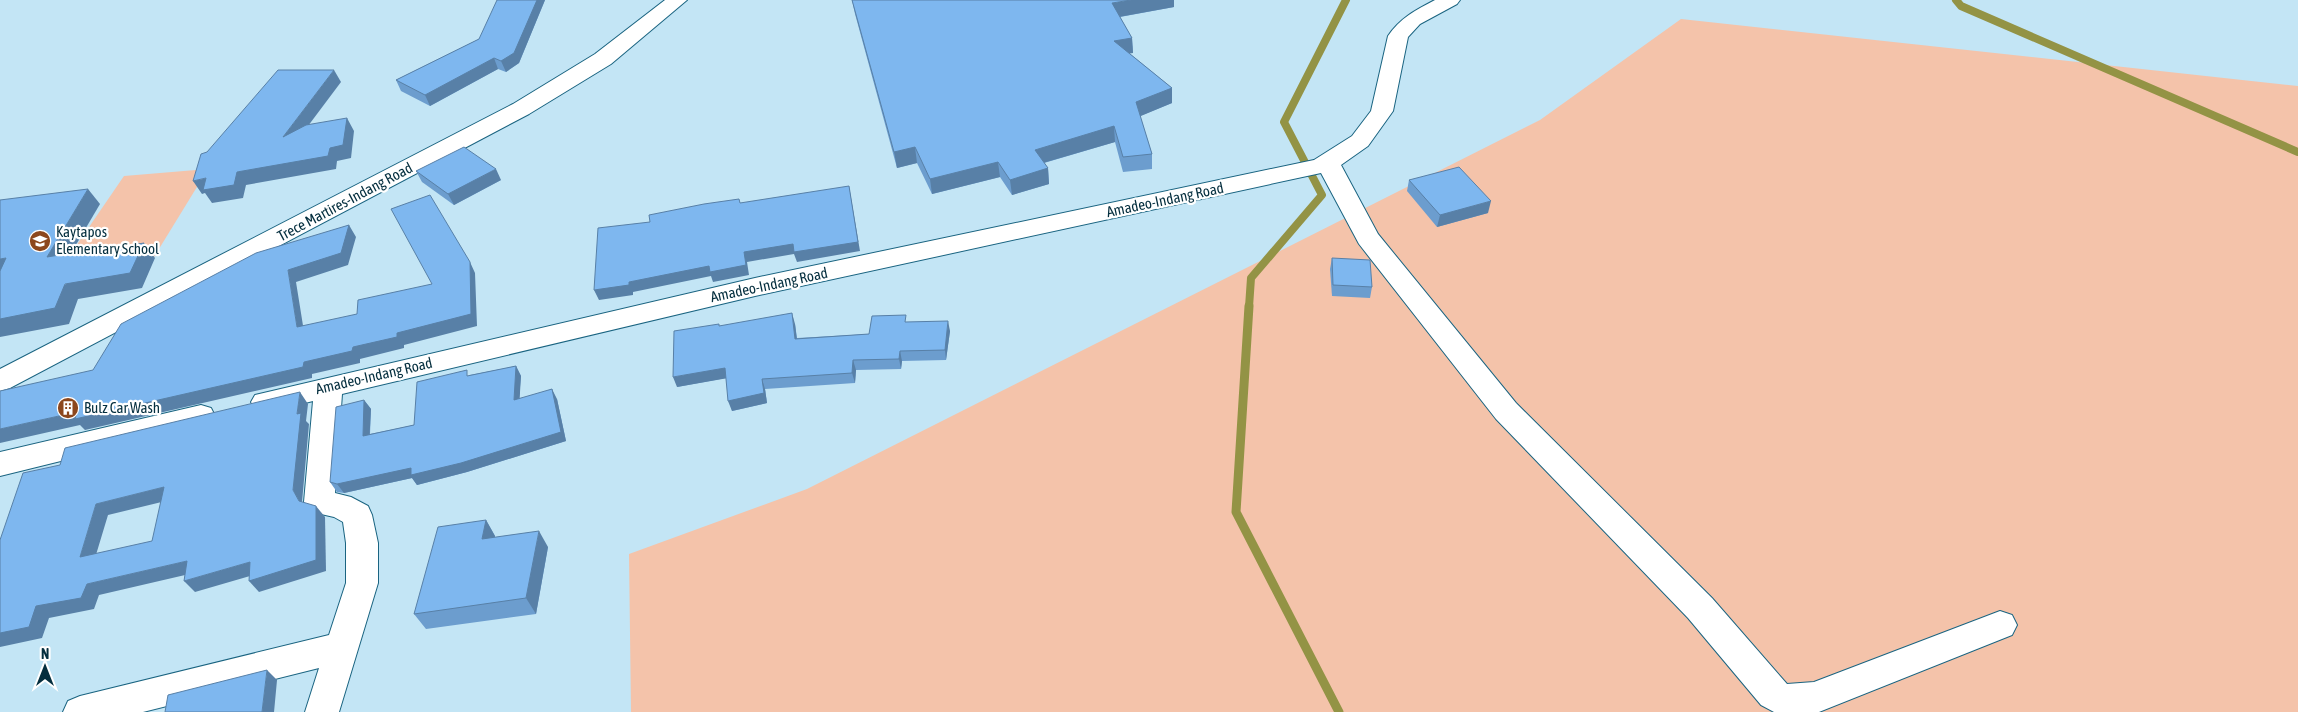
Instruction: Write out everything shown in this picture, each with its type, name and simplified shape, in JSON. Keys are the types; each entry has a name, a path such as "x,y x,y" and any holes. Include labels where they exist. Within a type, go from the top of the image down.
{"street":[{"name":"Trece Martires-Indang Road","path":"0,381 521,109 603,59 677,0"},
{"name":"Amadeo-Indang Road","path":"0,464 755,287 1324,165 1360,141 1382,111 1398,36 1414,20 1450,0"},
{"path":"1324,165 1368,238 1506,410 1700,608 1773,694 1784,700 1814,698 2000,625"},
{"path":"322,712 362,583 362,543 357,515 340,506 319,502 328,387"},
{"path":"80,712 342,647"}],"shaded area":[{"path":"1681,19 2298,86 2298,712 631,712 629,554 807,489 1540,120"},
{"path":"208,169 154,257 63,265 124,176"}],"building":[{"path":"497,0 537,0 514,53 501,61 494,58 425,95 396,80 479,39"},
{"path":"852,0 1131,0 1112,3 1132,38 1114,41 1172,88 1136,102 1152,154 1123,157 1114,126 1035,150 1048,168 1010,180 998,162 930,179 915,147 894,152"},
{"path":"278,70 334,70 283,137 306,125 347,118 343,145 330,148 328,156 237,172 234,185 203,190 206,178 193,181 201,154 207,152"},
{"path":"464,147 496,169 448,194 416,171"},
{"path":"1459,167 1491,201 1440,215 1409,180"},
{"path":"849,186 858,242 794,252 793,244 744,252 746,265 710,272 709,266 629,282 629,285 594,290 598,228 650,222 649,215 704,204 739,199 740,203"},
{"path":"88,189 47,257 144,243 130,273 65,284 55,308 0,319 0,271 6,258 0,259 0,200"},
{"path":"430,195 470,262 471,314 397,333 397,337 353,347 352,351 304,362 303,367 75,419 77,412 0,429 0,391 93,370 121,324 256,253 349,225 341,253 288,270 297,327 357,314 358,300 432,284 391,209"},
{"path":"1332,258 1370,260 1372,287 1333,285"},
{"path":"792,313 795,339 869,334 872,316 906,315 905,322 948,321 945,350 900,351 899,359 853,360 852,373 762,379 764,393 728,401 725,368 673,377 674,331 719,324 719,326"},
{"path":"516,366 514,400 552,389 561,432 461,463 411,475 411,468 337,484 330,482 336,407 364,400 363,436 414,425 417,382 467,370 467,376"},
{"path":"300,392 297,414 301,413 293,490 299,501 316,506 316,560 249,581 250,562 184,581 187,561 87,584 81,598 36,606 29,627 0,633 0,540 23,473 60,465 65,448","holes":["164,487 152,541 80,557 96,504"]},
{"path":"486,520 482,539 539,531 526,598 414,614 438,527"},
{"path":"267,670 262,712 165,712 168,695"}],"waterway":[{"path":"1249,307 1251,278 1322,195 1284,122 1346,0"},
{"path":"1956,0 1961,6 2298,152"},
{"path":"1249,306 1236,512 1339,712"}],"place":[{"name":"Kaytapos Elementary School","path":"40,241"},
{"name":"Bulz Car Wash","path":"68,408"}]}
